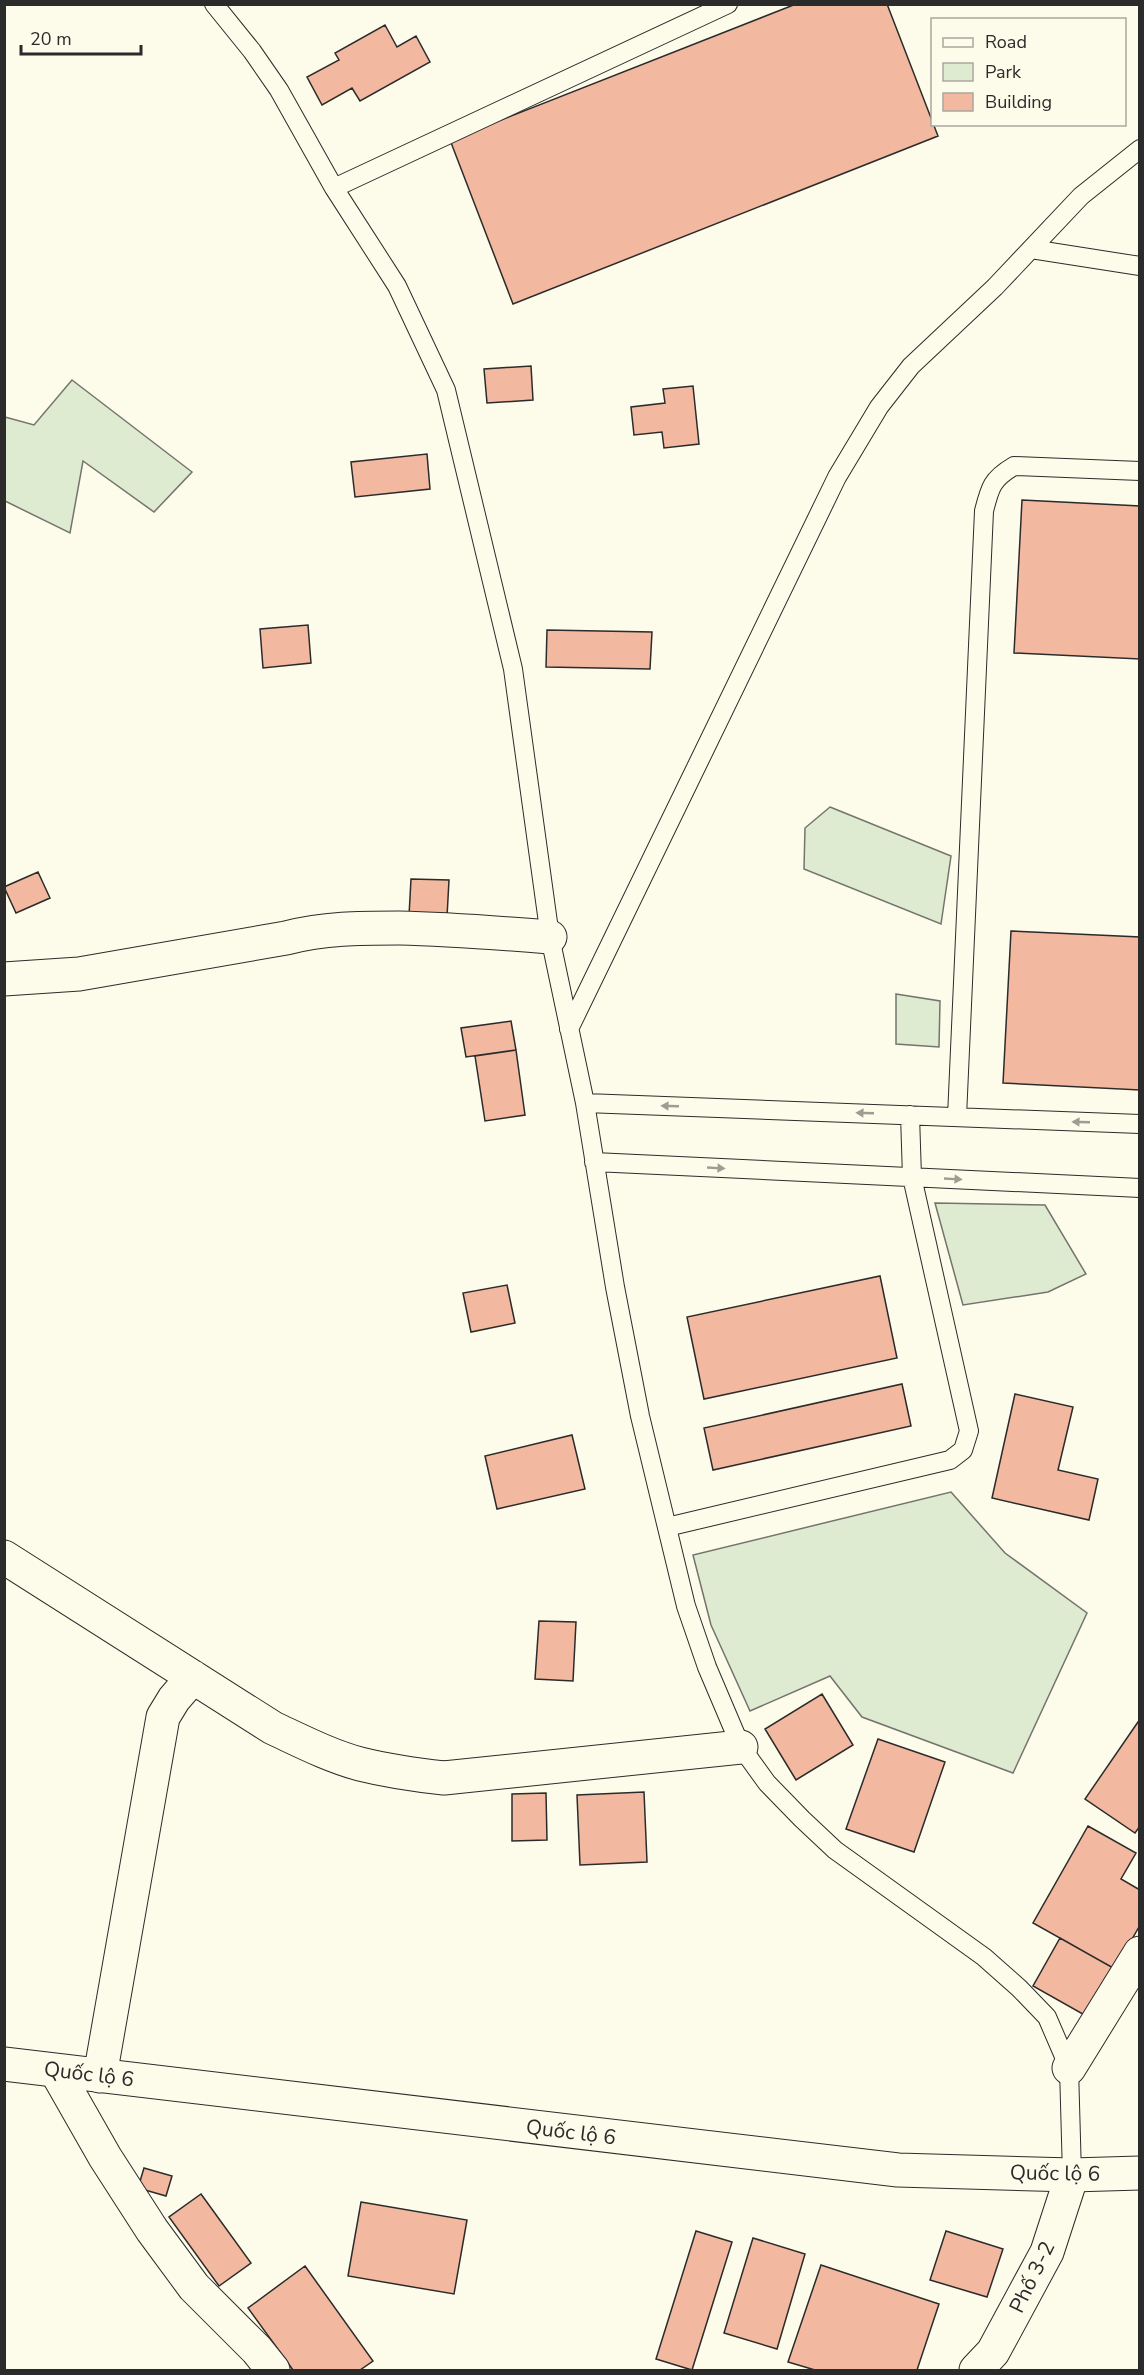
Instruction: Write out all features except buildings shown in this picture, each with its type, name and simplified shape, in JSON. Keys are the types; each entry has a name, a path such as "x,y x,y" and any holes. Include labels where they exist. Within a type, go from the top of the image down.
{"main road":[{"path":"4,979 79,974 274,940 314,930 459,929 550,937"},
{"path":"4,1557 273,1728 310,1746 358,1764 444,1778 741,1747"},
{"path":"100,2076 163,1717 174,1699 193,1677"},
{"path":"1069,2068 1140,1953"},
{"name":"Quốc lộ 6","path":"4,2064 898,2170 1072,2175 1140,2173"},
{"path":"56,2071 105,2157 152,2230 194,2287 257,2350 273,2370"},
{"name":"Phố 3-2","path":"976,2370 993,2352 1047,2252 1072,2175"}],"lane":[{"path":"214,4 252,51 279,90 334,188 397,286 446,390 513,669 550,937 585,1103 615,1287 640,1416 686,1606 707,1667 741,1747 767,1783 835,1850 984,1957 1047,2017 1069,2068 1072,2175"},
{"path":"334,188 728,4"},
{"path":"569,1029 837,477 879,407 910,366 1031,249 1081,196 1140,148"},
{"path":"1031,249 1140,266"},
{"path":"957,1117 984,511 990,487 998,475 1014,466 1140,471"},
{"path":"585,1103 1140,1124"},
{"path":"667,1527 950,1460 963,1450 969,1431 912,1177 910,1115"},
{"path":"594,1162 1140,1188"}],"green space":[{"path":"72,380 192,472 154,512 83,461 70,533 5,501 5,417 34,425"},
{"path":"830,807 951,856 941,924 804,869 805,828"},
{"path":"896,994 940,1001 939,1047 896,1044"},
{"path":"935,1203 1045,1205 1086,1274 1048,1292 963,1305"},
{"path":"951,1492 1005,1553 1087,1613 1013,1773 862,1717 830,1676 750,1711 711,1625 693,1555"}]}
